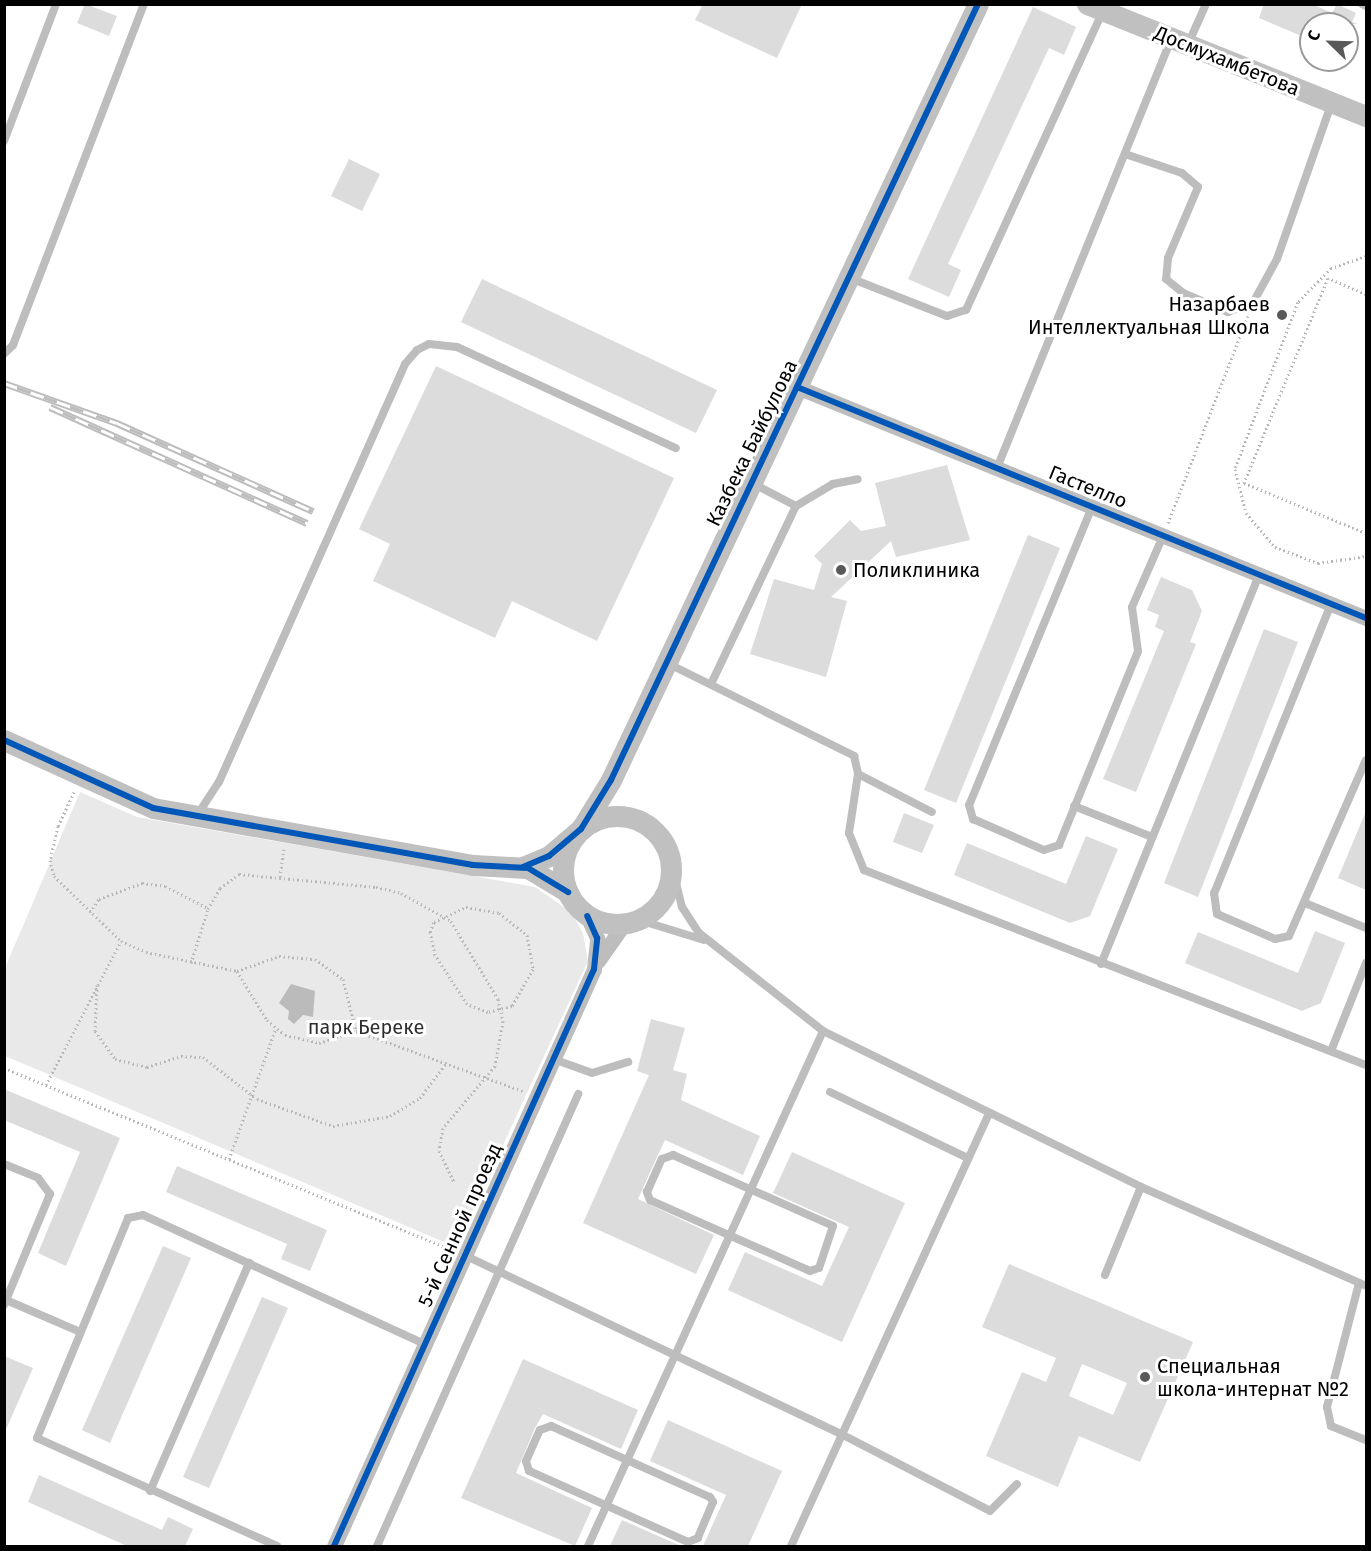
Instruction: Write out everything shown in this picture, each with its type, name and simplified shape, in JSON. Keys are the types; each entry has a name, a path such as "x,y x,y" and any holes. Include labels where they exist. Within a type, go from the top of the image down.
{"street":[{"name":"Казбека Байбулова","path":"523,867 549,856 581,829 614,771 850,278 978,4"},
{"name":"Досмухамбетова","path":"1100,7 1179,43 1366,116"},
{"name":"Гастелло","path":"797,387 1366,618"},
{"path":"4,740 80,777 153,808 473,865 523,867 544,873 568,892 588,916 631,922"},
{"path":"594,969 631,922 664,897 671,863 663,839 620,799 614,771"},
{"path":"568,892 564,859 581,829 611,816 644,822"},
{"name":"5-й Сенной проезд","path":"338,1545 464,1255 594,969 597,938 588,916"}],"lane":[{"path":"4,141 56,4"},
{"path":"4,354 13,345 144,4"},
{"path":"997,468 1125,154 1179,43 1206,4"},
{"path":"850,278 947,316 966,310 1100,7"},
{"path":"1125,154 1182,173 1198,187 1168,258 1166,279 1183,293 1228,312 1254,301 1277,259 1332,103"},
{"path":"197,815 219,782 405,364 417,350 429,344 457,347 676,448"},
{"path":"711,684 796,506 833,484 858,479"},
{"path":"752,482 796,506"},
{"path":"1092,507 968,811 977,822 1049,851 1059,845 1140,646 1132,607 1163,536"},
{"path":"1101,964 1259,574"},
{"path":"1331,604 1212,900 1223,918 1280,940 1293,932 1366,760"},
{"path":"665,662 854,756 858,774 849,833 864,870 1101,964 1366,1065"},
{"path":"858,774 932,812"},
{"path":"1074,806 1152,837"},
{"path":"671,863 682,907 711,943 823,1031 988,1115 1141,1187 1363,1285 1327,1407 1331,1426 1366,1440"},
{"path":"1305,903 1366,928"},
{"path":"631,922 711,943"},
{"path":"1331,1051 1366,965"},
{"path":"588,1546 674,1353 823,1031"},
{"path":"554,1059 592,1073 628,1062"},
{"path":"830,1092 968,1158"},
{"path":"378,1546 496,1270 578,1094"},
{"path":"791,1546 988,1115"},
{"path":"673,1155 749,1189 833,1226 823,1259 810,1271 647,1196 662,1159 673,1155"},
{"path":"4,1164 38,1178 50,1194 5,1302 78,1331"},
{"path":"1105,1275 1141,1187"},
{"path":"277,1546 150,1491 37,1438 78,1331 132,1215 249,1263 425,1344"},
{"path":"464,1255 843,1435 990,1511 1017,1484"},
{"path":"150,1491 249,1263"},
{"path":"551,1426 627,1460 712,1498 698,1538 688,1542 606,1506 530,1471 526,1461 540,1430 551,1426"}],"path":[{"path":"1366,256 1331,268 1298,302 1235,469 1246,513 1275,547 1318,563 1366,556"},
{"path":"1366,294 1328,278 1244,483 1366,533"},
{"path":"1163,536 1254,301"},
{"path":"80,777 58,826 50,860 54,876 121,941 191,963 237,971 279,956 326,963 343,978 356,1031"},
{"path":"280,877 286,831"},
{"path":"191,963 208,909 220,888 239,874 376,887 442,913 466,907 489,909 527,935 533,957 530,980 519,1001 500,1011 477,1010 467,1004 435,955 430,932 442,913"},
{"path":"90,912 99,899 142,883 165,886 208,909"},
{"path":"442,913 500,1011 502,1044 488,1077 443,1128 439,1151 454,1182"},
{"path":"46,1085 121,941"},
{"path":"237,971 276,1028 319,1043 356,1031 536,1096"},
{"path":"98,984 95,1031 115,1059 147,1067 181,1056 203,1057 252,1096 333,1126 356,1124 390,1116 420,1098 447,1062"},
{"path":"229,1159 276,1028"},
{"path":"4,1068 464,1255"}],"green space":[{"name":"парк Береке","path":"80,792 137,817 535,887 571,912 583,933 588,961 456,1247 5,1056 5,968"}],"shaded area":[{"path":"291,984 315,991 313,1017 303,1015 294,1024 288,1019 289,1011 279,1003"}],"building":[{"path":"85,4 117,16 109,36 77,23"},
{"path":"703,4 802,4 777,58 695,20"},
{"path":"1264,4 1312,4 1330,12 1299,12 1299,35 1259,18"},
{"path":"1337,4 1354,12 1333,12"},
{"path":"1033,7 1076,27 1064,55 1049,48 948,264 961,270 949,297 908,279"},
{"path":"349,159 380,174 362,211 331,196"},
{"path":"482,279 717,390 696,433 461,322"},
{"path":"436,366 674,478 597,641 512,601 495,638 373,581 390,544 359,529"},
{"name":"Поликлиника","path":"947,465 970,540 896,557 891,541 831,597 847,601 826,677 750,654 774,579 814,590 822,564 814,556 850,520 861,531 886,526 875,483"},
{"path":"1028,535 1060,548 956,803 924,790"},
{"path":"1161,577 1192,590 1202,611 1190,642 1196,644 1136,792 1103,779 1164,631 1155,627 1159,615 1147,610"},
{"path":"1264,629 1298,642 1198,897 1164,883"},
{"path":"1366,811 1366,890 1338,878"},
{"path":"904,813 934,825 922,853 893,842"},
{"path":"1086,836 1118,849 1090,916 1070,923 954,875 967,843 1066,884"},
{"path":"1315,931 1345,943 1321,1003 1302,1011 1185,963 1198,932 1298,973"},
{"path":"651,1019 685,1028 673,1070 687,1074 681,1100 760,1136 743,1175 665,1140 657,1157 638,1199 714,1235 696,1274 583,1223 649,1075 637,1071"},
{"path":"4,1089 120,1138 66,1266 38,1253 80,1152 4,1120"},
{"path":"792,1152 905,1203 842,1342 728,1290 745,1252 822,1286 849,1227 773,1193"},
{"path":"177,1166 327,1230 310,1271 281,1259 287,1244 166,1192"},
{"path":"163,1246 191,1258 110,1443 82,1430"},
{"name":"Специальная школа-интернат №2","path":"1009,1264 1193,1342 1140,1462 1079,1436 1058,1487 986,1456 1022,1372 1046,1382 1056,1358 982,1327","holes":["1082,1364 1127,1383 1113,1415 1069,1396"]},
{"path":"262,1297 288,1308 209,1488 183,1477"},
{"path":"4,1356 33,1368 4,1434"},
{"path":"523,1359 638,1410 621,1449 543,1414 535,1428 516,1473 592,1508 575,1546 461,1498"},
{"path":"668,1420 782,1471 748,1546 703,1546 726,1495 650,1461"},
{"path":"39,1475 162,1530 168,1517 193,1529 185,1546 127,1546 28,1502"},
{"path":"622,1520 681,1546 610,1546"}],"railway":[{"path":"4,383 117,423 313,511"},
{"path":"50,407 307,523"}],"cycle path":[{"path":"523,867 549,856 581,829 611,780 978,4"},
{"path":"797,387 1366,618"},
{"path":"4,740 153,808 473,865 528,868 568,892"},
{"path":"334,1546 594,969 597,938 587,916"}],"place":[{"name":"Назарбаев Интеллектуальная Школа","path":"1282,315"},
{"name":"Поликлиника","path":"841,570"},
{"name":"Специальная школа-интернат №2","path":"1145,1377"}]}
